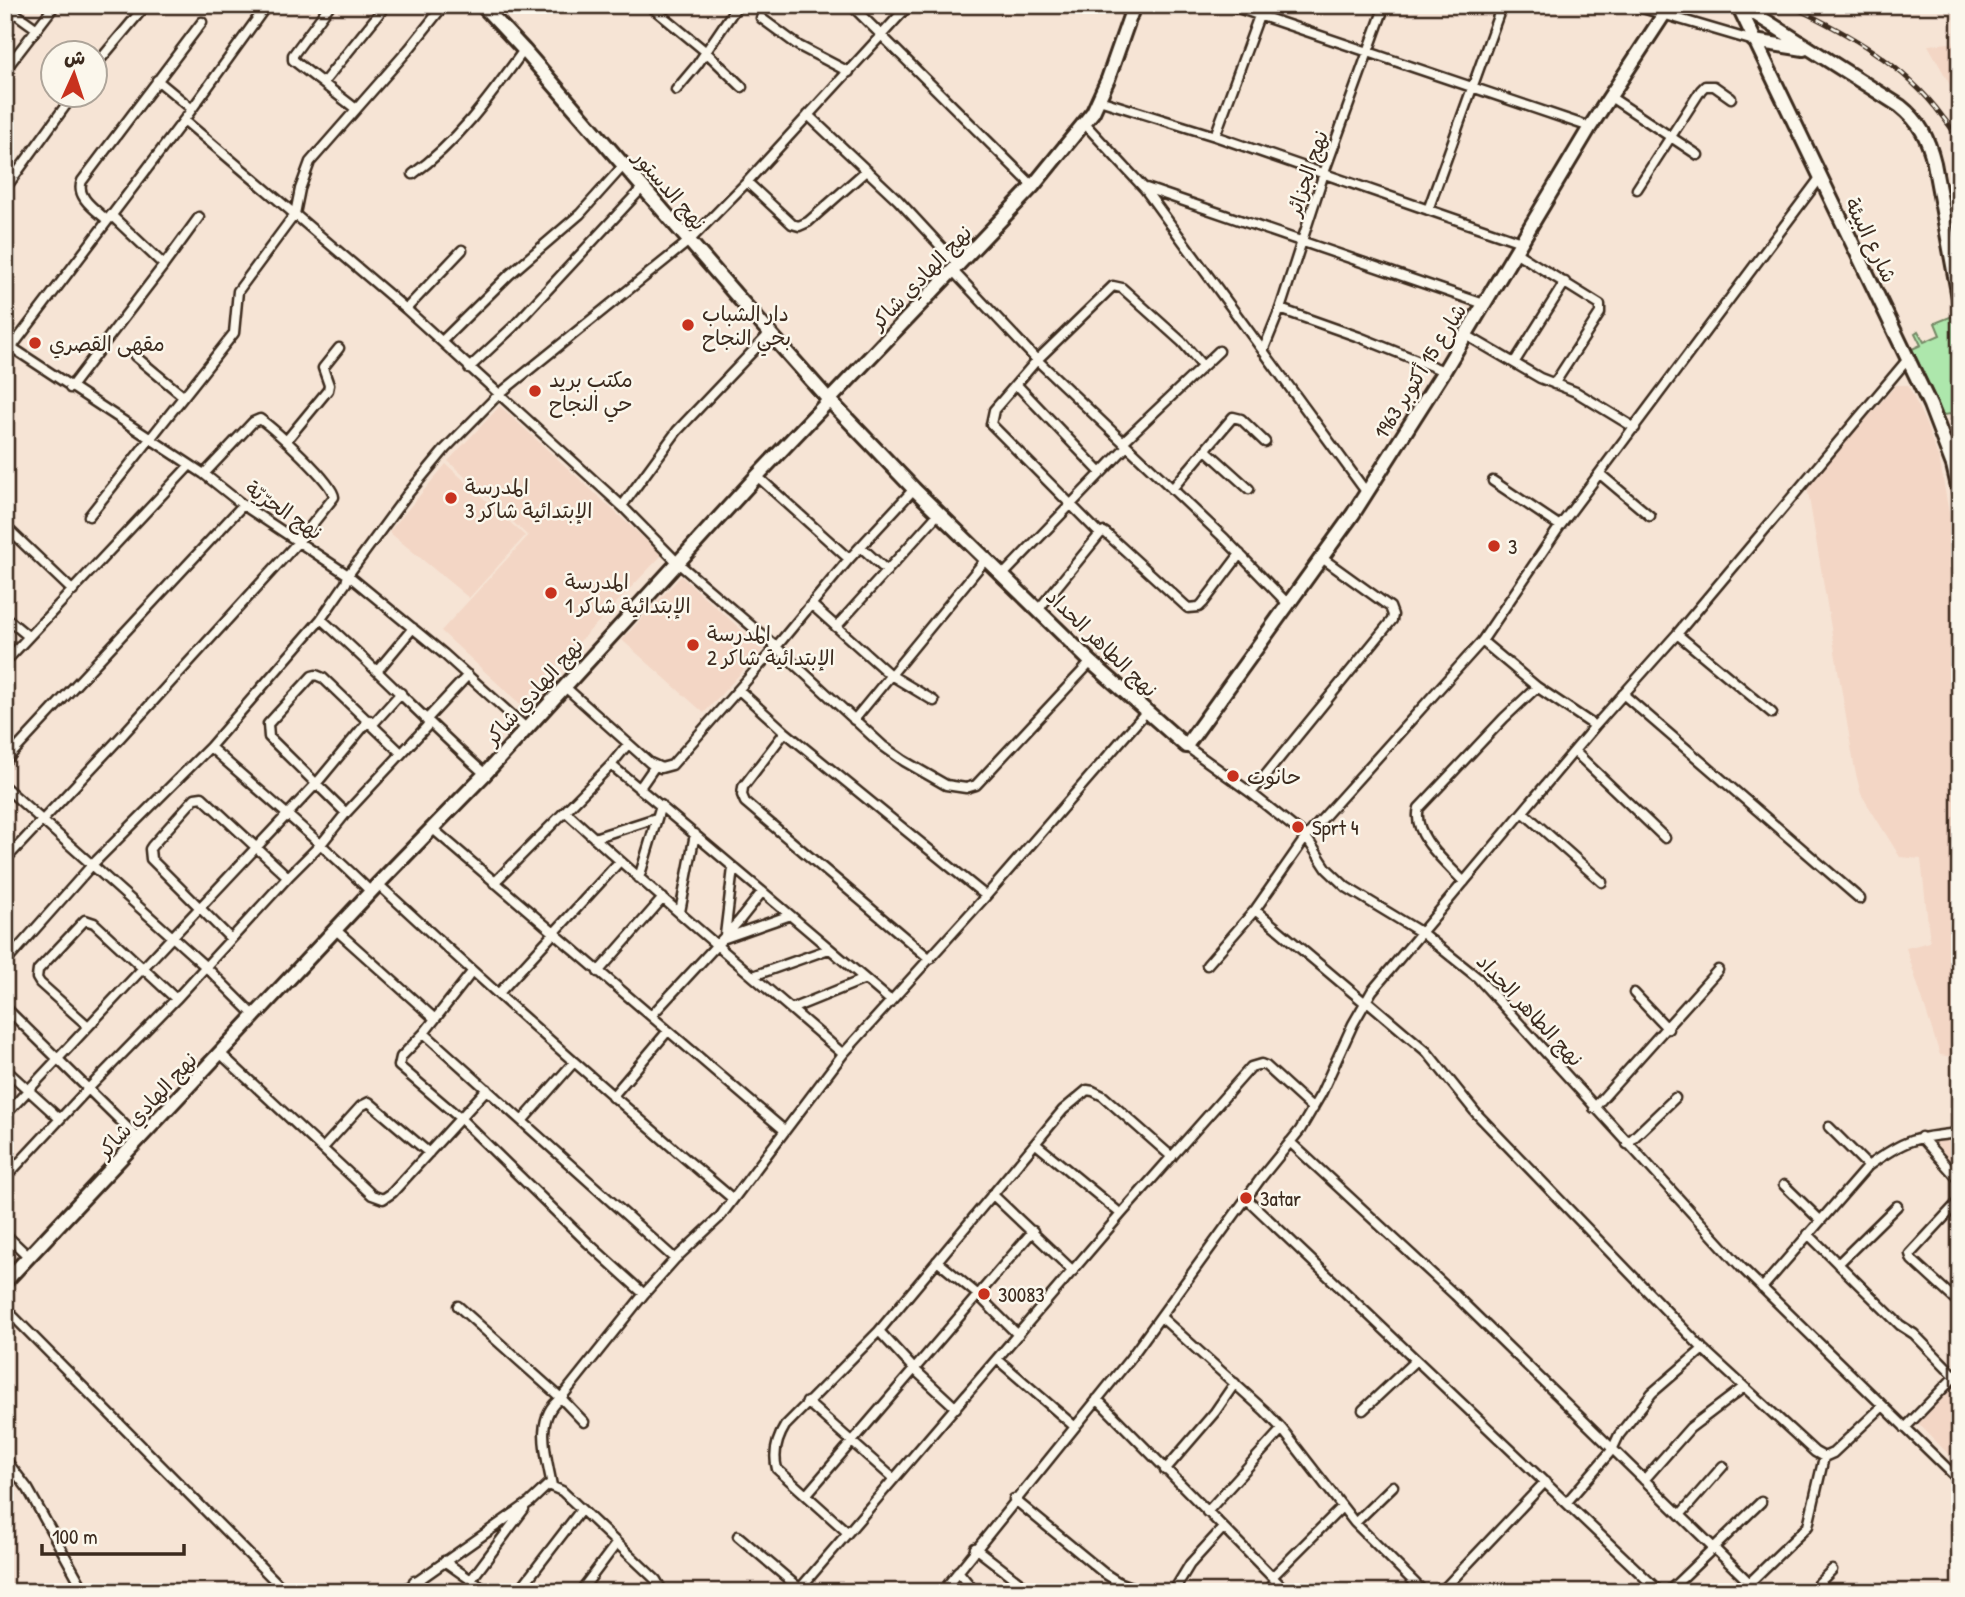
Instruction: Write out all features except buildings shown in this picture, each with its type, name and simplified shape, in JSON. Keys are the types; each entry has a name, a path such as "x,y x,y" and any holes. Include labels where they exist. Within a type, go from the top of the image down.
{"street":[{"path":"5,71 55,5"},
{"path":"108,50 146,5"},
{"path":"5,356 9,345 184,120 267,5"},
{"path":"330,5 293,57 294,62 356,109"},
{"path":"323,83 386,5"},
{"path":"89,516 233,334 241,284 295,214 300,189 310,162 444,5"},
{"name":"نهج الدستور","path":"482,5 830,400"},
{"path":"649,5 705,51 743,87"},
{"path":"851,5 1033,186"},
{"path":"5,963 92,865 210,747 321,619 346,583 348,575 437,458 498,395 689,241 747,182 909,5"},
{"name":"نهج الهادي شاكر","path":"5,1282 375,888 433,830 757,476 1033,186 1085,124 1099,100 1134,5"},
{"path":"1229,5 1590,127"},
{"path":"1215,136 1263,5"},
{"name":"نهج الجزائر","path":"1263,351 1385,5"},
{"path":"1428,210 1502,5"},
{"path":"1632,5 1667,11 1754,41 1815,52"},
{"name":"شارع البيئة","path":"1740,5 1754,41 1939,425 1960,495"},
{"name":"شارع البيئة","path":"1740,5 1916,118 1924,131 1934,163 1960,303"},
{"path":"5,6 37,29"},
{"path":"676,90 697,65 737,6"},
{"name":"شارع 15 أكتوبر 1963","path":"1186,746 1367,493 1466,335 1609,96 1667,11"},
{"path":"761,18 799,46 849,72"},
{"path":"164,265 82,195 80,186 202,22"},
{"path":"413,174 468,122 524,50"},
{"path":"157,80 192,109"},
{"path":"1637,189 1705,86 1714,86 1731,98"},
{"path":"1609,96 1699,155"},
{"path":"1099,100 1324,173 1428,210 1518,247 1600,305 1601,310 1554,384"},
{"path":"5,189 64,108"},
{"path":"808,115 867,170 1037,360 1240,554 1288,604"},
{"path":"184,120 442,341 622,506 679,564 776,647 853,720 930,778 955,788 976,785 1091,662"},
{"path":"1085,124 1144,188 1367,493"},
{"path":"442,341 509,275 580,214 624,165"},
{"path":"747,182 792,224 799,226 808,222 867,170"},
{"path":"1207,965 1255,909 1306,837 1482,641 1560,526 1820,178"},
{"path":"469,368 513,327 643,187"},
{"path":"1144,188 1484,303"},
{"path":"70,388 199,217"},
{"path":"406,309 462,250"},
{"path":"1514,363 1565,282"},
{"path":"1202,365 1182,342 1116,286 1106,290 1037,360 994,410 991,424 1100,534 1107,534 1183,604 1194,608 1203,603 1240,554"},
{"path":"1280,309 1444,371"},
{"path":"622,506 677,431 771,332"},
{"path":"1466,335 1554,384 1576,391 1635,428"},
{"name":"نهج الحرّيّة","path":"9,345 70,388 204,474 243,505 348,575 468,675 526,728"},
{"path":"286,441 328,390 323,368 339,348"},
{"path":"1003,575 1072,505 1125,444 1219,351"},
{"path":"135,356 183,396"},
{"path":"942,1592 1161,1317 1314,1109 1365,1001 1522,812 1677,634 1908,359"},
{"path":"1017,385 1101,473"},
{"name":"نهج الطاهر الحداد","path":"830,400 914,489 1146,712 1186,746 1306,837 1336,879 1359,896 1422,933 1478,978 1594,1108 1762,1288 1960,1481"},
{"path":"1172,489 1235,416 1265,442"},
{"path":"5,860 299,541 332,500 334,492 286,441 262,421 256,420 204,474"},
{"path":"1206,451 1249,489"},
{"path":"5,662 190,466"},
{"path":"1600,474 1650,516"},
{"path":"757,476 849,559"},
{"path":"1493,481 1560,526"},
{"path":"564,686 655,766 666,767 677,761 849,559 914,489"},
{"path":"5,761 243,505"},
{"path":"836,627 939,513"},
{"path":"5,526 73,591"},
{"path":"1038,610 1100,534"},
{"path":"861,547 887,571"},
{"path":"1251,793 1392,620 1390,607 1322,558"},
{"path":"853,720 986,559"},
{"path":"812,605 889,674 933,701"},
{"path":"5,617 28,636"},
{"path":"321,619 485,774"},
{"path":"378,670 413,628"},
{"path":"1677,634 1772,713"},
{"path":"1482,641 1537,687 1595,726"},
{"path":"346,813 269,737 268,724 312,676 316,675 323,678 401,752"},
{"path":"5,1178 322,843 468,675"},
{"path":"1464,882 1419,830 1419,808 1509,712 1537,687"},
{"path":"738,691 986,896"},
{"path":"5,1115 401,693"},
{"path":"1623,694 1860,899"},
{"path":"552,1486 544,1427 550,1408 561,1398 643,1294 675,1259 706,1232 843,1054 986,896 1146,712"},
{"path":"785,732 743,787 745,802 930,958"},
{"path":"494,883 611,765 628,744"},
{"path":"210,747 286,815 499,993 612,1097 733,1199"},
{"path":"1574,751 1665,838"},
{"path":"611,765 891,1001"},
{"path":"639,789 655,766"},
{"path":"5,787 44,819 206,967 255,1016"},
{"path":"231,939 150,855 152,846 195,799 206,799 288,877"},
{"path":"639,878 661,805"},
{"path":"566,811 619,862 680,912 722,939 753,976 843,1054"},
{"path":"1522,812 1602,882"},
{"path":"594,838 656,818"},
{"path":"433,830 784,1130"},
{"path":"680,912 695,834"},
{"path":"499,993 619,862"},
{"path":"722,939 733,867"},
{"path":"651,1016 762,892"},
{"path":"598,972 663,898"},
{"path":"1255,909 1427,1052 1482,1119 1703,1349 1815,1452 1824,1457"},
{"path":"722,939 789,916"},
{"path":"88,1026 40,983 36,974 82,922 89,920 94,923 176,999"},
{"path":"336,930 435,1019"},
{"path":"753,976 829,949"},
{"path":"1594,1108 1718,971"},
{"path":"472,972 424,1033 401,1057 398,1065 461,1119 643,1294"},
{"path":"792,1009 865,979"},
{"path":"1634,993 1668,1029"},
{"path":"5,1007 140,1140"},
{"path":"612,1097 667,1032"},
{"path":"424,1033 675,1259"},
{"path":"221,1054 372,1195 383,1199 487,1089"},
{"path":"522,1121 574,1062"},
{"path":"800,1588 1121,1214 1255,1065 1261,1064 1273,1071 1314,1109"},
{"path":"5,1069 60,1119"},
{"path":"848,1532 781,1474 775,1464 780,1434 807,1402 879,1331 992,1194 1078,1096 1087,1090 1103,1096 1172,1157"},
{"path":"1627,1144 1675,1098"},
{"path":"323,1148 361,1105 369,1102 429,1153"},
{"path":"1829,1127 1868,1166"},
{"path":"1762,1288 1868,1166 1906,1141 1960,1133"},
{"path":"1921,1137 1960,1181"},
{"path":"1290,1142 1445,1286 1759,1592"},
{"path":"1036,1144 1121,1214"},
{"path":"1784,1185 1820,1220"},
{"path":"992,1194 1073,1271"},
{"path":"1246,1198 1660,1592"},
{"path":"1960,1200 1910,1254 1912,1260 1960,1304"},
{"path":"1838,1264 1897,1206"},
{"path":"807,1494 1033,1231"},
{"path":"5,1234 30,1257"},
{"path":"1808,1234 1900,1325 1958,1373 1905,1428"},
{"path":"937,1261 977,1294 1018,1335"},
{"path":"458,1306 584,1422"},
{"path":"5,1308 286,1592"},
{"path":"1161,1317 1282,1429 1355,1523 1423,1592"},
{"path":"879,1331 914,1369 956,1408"},
{"path":"1567,1502 1612,1450 1619,1435 1652,1393 1703,1349"},
{"path":"997,1359 1074,1426"},
{"path":"1363,1410 1416,1360"},
{"path":"1165,1470 1215,1412 1235,1383"},
{"path":"1644,1480 1690,1428 1744,1387"},
{"path":"1097,1399 1287,1592"},
{"path":"807,1402 894,1479"},
{"path":"1824,1457 1833,1453 1883,1406"},
{"path":"1207,1512 1282,1429"},
{"path":"1740,1592 1808,1526 1824,1457"},
{"path":"5,1460 28,1489 85,1592"},
{"path":"1680,1514 1723,1466"},
{"path":"1441,1592 1545,1482"},
{"path":"471,1580 530,1502 545,1487 552,1486 562,1491 656,1580 663,1592"},
{"path":"1355,1523 1393,1486"},
{"path":"1014,1499 1104,1573 1118,1582 1145,1592"},
{"path":"402,1592 530,1502"},
{"path":"1668,1592 1761,1502"},
{"path":"1267,1592 1274,1578 1342,1507"},
{"path":"518,1592 581,1510"},
{"path":"1173,1592 1189,1564 1223,1528"},
{"path":"738,1536 800,1588 813,1592"},
{"path":"580,1592 616,1544"},
{"path":"975,1548 1032,1592"},
{"path":"444,1561 488,1592"},
{"path":"1810,1592 1832,1570"},
{"path":"958,1571 975,1592"},
{"path":"415,1581 431,1592"}],"shaded area":[{"path":"1960,42 1960,103 1928,45"},
{"path":"1896,385 1908,385 1940,462 1960,576 1960,1058 1940,1055 1906,948 1930,942 1921,859 1900,857 1861,794 1807,486"},
{"name":"المدرسة الإبتدائية شاكر 1","path":"500,406 662,555 520,704 441,631 528,536 448,461"},
{"name":"المدرسة الإبتدائية شاكر 3","path":"446,464 525,536 469,598 389,532"},
{"name":"المدرسة الإبتدائية شاكر 2","path":"681,576 763,649 704,713 622,640"},
{"path":"1960,1129 1960,1172 1930,1141"},
{"path":"1960,1373 1960,1466 1916,1421"}],"green space":[{"path":"1955,317 1960,413 1943,415 1912,349 1921,345 1915,333 1918,331 1924,342 1940,335 1935,323"}],"railway":[{"path":"1789,5 1832,26 1892,65 1927,97 1960,144"}],"place":[{"name":"دار الشباب بحي النجاح","path":"688,325"},
{"name":"مقهى القصري","path":"35,343"},
{"name":"مكتب بريد حي النجاح","path":"535,391"},
{"name":"المدرسة الإبتدائية شاكر 3","path":"451,498"},
{"name":"3","path":"1494,546"},
{"name":"المدرسة الإبتدائية شاكر 1","path":"551,593"},
{"name":"المدرسة الإبتدائية شاكر 2","path":"693,645"},
{"name":"حانوت","path":"1233,776"},
{"name":"Sprt 4","path":"1298,827"},
{"name":"3atar","path":"1246,1198"},
{"name":"30083","path":"984,1294"}]}
